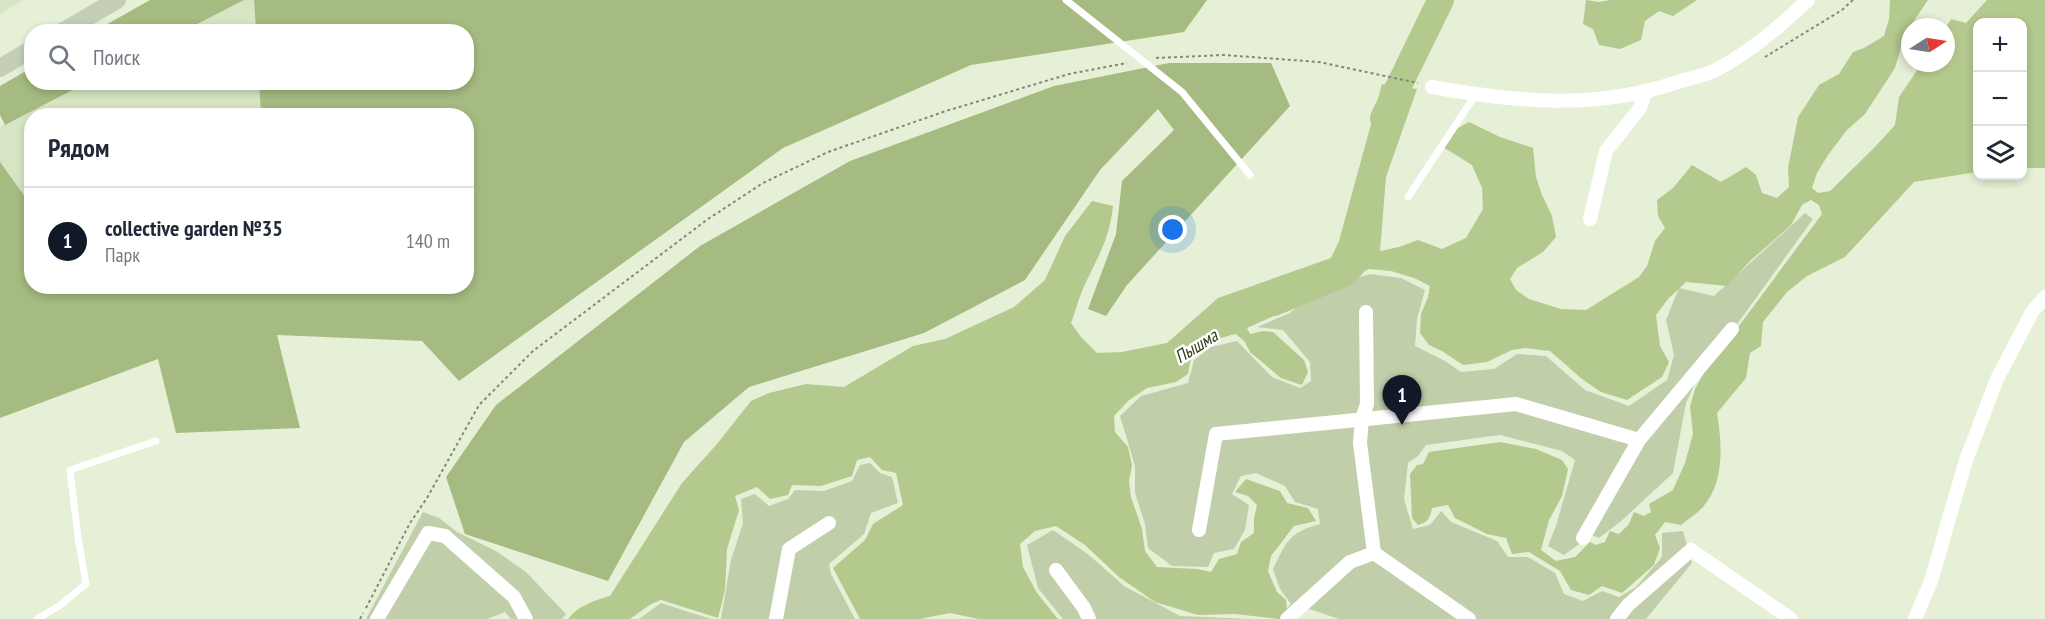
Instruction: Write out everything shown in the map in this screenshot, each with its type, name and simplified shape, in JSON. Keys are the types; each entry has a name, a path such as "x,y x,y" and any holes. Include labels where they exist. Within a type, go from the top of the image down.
{"street":[{"path":"76,24 117,0"},
{"path":"1432,87 1528,101 1602,100 1645,93 1713,71 1773,33 1808,0"},
{"path":"0,68 24,54"},
{"path":"1590,219 1606,151 1640,108 1645,93"},
{"path":"1915,619 1931,581 1966,460 1997,379 2032,312 2045,297"},
{"path":"1366,312 1366,404 1360,443 1374,553 1469,619"},
{"path":"1583,538 1639,440 1732,329"},
{"path":"1199,530 1216,434 1516,404 1639,440"},
{"path":"775,619 789,549 829,523"},
{"path":"377,619 428,533 445,536 514,597 526,619"},
{"path":"1617,619 1628,605 1691,550 1791,619"},
{"path":"1292,614 1350,562 1374,553"},
{"path":"1056,570 1084,608 1089,619"}],"lane":[{"path":"1066,0 1182,92 1250,175"},
{"path":"1408,197 1476,94"},
{"path":"38,619 59,606 86,584 70,470 156,441"}],"path":[{"path":"1761,59 1842,10 1853,0"},
{"path":"360,619 410,523 427,498 478,405 533,351 708,219 762,183 828,152 946,111 1070,74 1144,60 1224,55 1319,62 1432,87"}],"shaded area":[{"path":"0,0 23,0 0,14"},
{"path":"150,0 244,0 198,24 107,24"},
{"path":"244,0 254,0 256,24 199,24"},
{"path":"254,0 1207,0 1184,32 971,65 783,148 459,381 422,341 277,335 300,428 176,433 158,359 0,418 0,162 24,195 24,294 474,294 474,108 261,108 259,90 474,90 474,24 256,24"},
{"path":"1169,63 1271,63 1290,106 1127,285 1106,316 1088,309 1116,234 1122,181 1174,130 1158,109 1100,170 1025,280 924,333 749,387 684,442 608,581 465,534 446,477 496,405 700,246 850,161 1054,86"},
{"path":"24,72 24,90 72,90 38,108 24,108 24,115 5,125 0,115 0,86"},
{"path":"72,90 259,90 261,108 37,108"},
{"path":"24,115 24,195 0,162 0,127"},
{"path":"1805,213 1813,219 1696,381 1686,403 1673,473 1620,522 1599,538 1592,535 1564,555 1548,546 1575,460 1562,451 1500,435 1426,445 1418,456 1408,463 1404,499 1413,529 1430,525 1441,511 1451,522 1497,541 1508,557 1528,557 1555,573 1564,594 1583,601 1602,591 1619,597 1636,587 1662,557 1662,533 1683,531 1692,563 1646,619 1339,619 1307,608 1297,619 1276,619 1291,604 1280,589 1273,569 1290,539 1309,527 1320,524 1318,509 1295,502 1285,486 1256,473 1241,476 1232,494 1249,505 1245,530 1234,549 1214,553 1208,567 1172,566 1148,548 1145,524 1135,493 1135,466 1120,416 1141,396 1188,383 1194,360 1211,347 1237,341 1272,377 1300,388 1311,381 1310,362 1283,330 1257,327 1290,313 1314,291 1370,274 1401,278 1425,290 1417,319 1415,346 1461,372 1494,369 1517,354 1546,356 1585,390 1629,406 1667,380 1674,355 1666,320 1679,288 1714,296"},
{"path":"870,463 880,473 892,477 898,503 871,513 864,534 829,564 831,574 855,619 721,619 731,560 743,523 741,499 755,494 769,506 788,499 795,490 824,491 852,481 860,465"},
{"path":"423,512 439,518 457,532 496,551 526,572 566,614 562,619 511,619 505,612 487,619 366,619"},
{"path":"1053,530 1089,555 1124,586 1180,616 1252,619 1063,619 1038,588 1027,545"},
{"path":"661,603 711,619 639,619"}],"water":[{"path":"1426,0 1450,0 1435,18 1429,44 1416,74 1396,62"},
{"path":"1586,0 1599,2 1697,0 1673,16 1659,11 1645,21 1641,40 1620,49 1599,45 1593,29 1583,24"},
{"path":"1890,0 1928,0 1916,18 1901,18 1901,48 1895,68 1865,114 1847,130 1828,155 1817,173 1812,188 1818,193 1830,191 1895,125 1899,97 1916,72 1955,72 1955,20 1966,23 1987,0 2045,0 2045,168 2027,168 2027,18 1973,18 1973,173 1914,182 1845,257 1807,276 1787,292 1763,322 1761,346 1750,353 1746,378 1717,413 1720,462 1710,497 1701,510 1681,525 1665,522 1655,535 1660,548 1654,565 1622,593 1602,586 1589,595 1571,590 1560,571 1529,552 1512,554 1506,538 1487,534 1455,518 1448,505 1432,508 1428,519 1418,525 1412,518 1410,474 1417,465 1423,464 1429,452 1500,442 1536,449 1562,460 1568,469 1562,496 1549,520 1541,550 1556,561 1575,557 1590,542 1596,545 1605,542 1610,531 1619,534 1629,524 1634,512 1644,516 1651,512 1649,504 1673,490 1685,463 1693,434 1690,407 1695,389 1721,342 1736,330 1822,214 1819,205 1811,200 1802,205 1791,225 1750,261 1727,286 1686,282 1668,299 1656,315 1660,346 1669,362 1662,377 1627,400 1601,392 1550,351 1525,348 1512,350 1487,362 1463,365 1429,345 1420,333 1421,314 1430,286 1391,271 1369,269 1354,276 1308,286 1287,310 1247,328 1250,334 1263,331 1273,332 1304,360 1308,372 1302,385 1281,378 1250,352 1245,342 1236,334 1210,342 1198,350 1190,362 1188,374 1176,382 1147,388 1128,401 1114,416 1115,432 1128,447 1132,465 1129,481 1131,497 1142,529 1145,551 1157,567 1211,572 1219,559 1237,554 1241,542 1254,533 1257,505 1248,496 1235,492 1246,479 1280,491 1287,503 1308,508 1316,521 1294,526 1271,556 1268,571 1277,592 1286,600 1287,612 1279,619 1235,614 1198,615 1155,602 1119,577 1085,545 1056,526 1035,531 1020,544 1023,567 1037,593 1058,619 979,619 950,613 920,619 860,619 833,568 865,540 873,524 903,505 896,473 882,470 870,457 857,460 852,476 821,486 792,485 788,495 770,499 757,487 735,496 739,510 727,549 725,590 718,618 661,600 651,604 630,619 568,619 582,607 610,596 682,483 751,401 769,393 806,384 844,387 913,346 945,339 1014,307 1045,280 1065,236 1092,201 1113,206 1111,219 1105,241 1082,291 1071,323 1097,353 1122,352 1167,343 1218,298 1331,258 1339,241 1382,84 1417,89 1386,177 1380,251 1418,240 1442,249 1466,238 1483,209 1482,188 1472,165 1443,147 1453,131 1469,122 1500,137 1533,148 1536,177 1552,216 1556,237 1543,252 1517,268 1510,279 1516,290 1529,299 1561,309 1586,310 1639,277 1647,266 1655,241 1665,228 1658,216 1657,200 1673,188 1692,165 1721,182 1746,167 1756,175 1762,193 1777,198 1789,187 1788,168 1798,117 1819,85 1839,74 1853,52 1884,36 1889,19"}],"waterway":[{"name":"Пышма","path":"1383,118 1441,0"},
{"name":"Пышма","path":"1274,303 1344,274 1352,266"}],"place":[{"name":"collective garden №35","path":"1402,425"}]}
